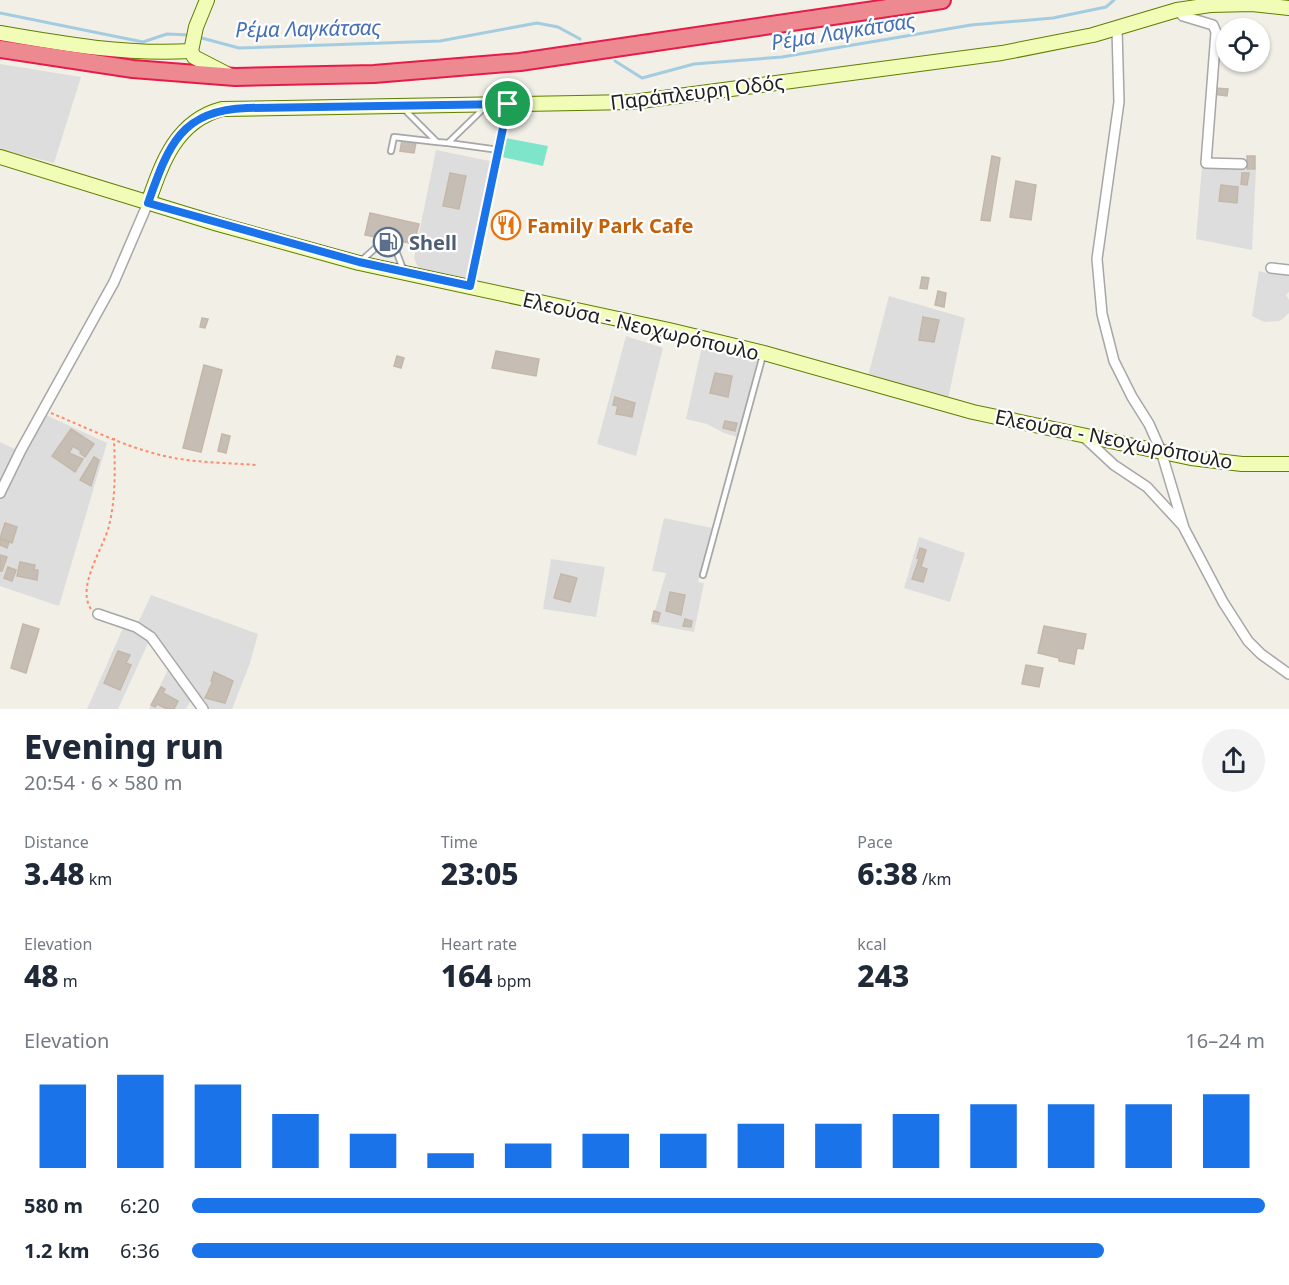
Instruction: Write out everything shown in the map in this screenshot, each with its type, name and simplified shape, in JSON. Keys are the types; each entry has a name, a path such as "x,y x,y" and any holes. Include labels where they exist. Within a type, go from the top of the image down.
{"highway":[{"path":"0,48 133,69 235,77 374,74 520,62 942,0"}],"street":[{"path":"207,0 196,27 192,47 194,57 235,77"},
{"name":"Παράπλευρη Οδός","path":"148,203 170,148 185,130 213,112 240,108 608,104 1002,53 1117,29 1177,10 1230,3 1289,8"},
{"path":"1177,10 1183,16 1213,25 1216,32 1206,162 1242,164"},
{"path":"1117,29 1119,102 1098,259 1102,314 1114,361 1149,424 1161,452 1185,528 1233,620 1261,654 1289,674"},
{"path":"0,33 63,44 126,51 154,53 192,47"},
{"name":"Ελεούσα - Νεοχωρόπουλο","path":"0,157 148,203 359,262 764,353 973,412 1210,461 1258,465 1289,464"},
{"path":"0,493 109,292 148,203"},
{"path":"1271,268 1289,270"},
{"path":"1083,436 1114,465 1147,487 1185,528"},
{"path":"98,614 129,624 151,637 203,709"}],"lane":[{"path":"448,143 488,104"},
{"path":"470,286 508,104"},
{"path":"401,106 437,142"},
{"path":"392,151 394,136 499,150"},
{"path":"359,262 380,244 395,248 403,272"},
{"path":"704,575 764,353"}],"path":[{"path":"43,410 147,451 173,458 258,465"},
{"path":"98,614 87,603 86,594 91,571 106,535 114,500 114,438"}],"shaded area":[{"path":"0,64 81,77 54,163 0,149"},
{"path":"436,150 490,161 467,281 419,270 414,258"},
{"path":"1202,166 1256,170 1252,250 1196,239"},
{"path":"1259,271 1275,275 1289,275 1289,292 1286,295 1289,300 1289,313 1280,321 1264,322 1252,316"},
{"path":"889,296 965,318 948,399 868,376"},
{"path":"626,336 663,348 636,456 597,444"},
{"path":"702,346 758,360 737,437 707,424 686,419"},
{"path":"46,415 107,443 59,606 0,586 0,442 25,454"},
{"path":"664,518 712,528 698,582 704,583 694,632 651,624 666,573 652,571"},
{"path":"919,537 965,553 950,602 904,588"},
{"path":"551,559 605,567 596,617 543,609"},
{"path":"151,595 258,634 250,663 232,709 206,709 195,693 186,709 149,709 172,661 138,623"},
{"path":"124,626 149,641 118,709 87,709"}],"green space":[{"path":"506,138 548,146 543,166 502,157"}],"building":[{"path":"1214,88 1228,89 1227,96 1213,94"},
{"path":"402,140 416,142 414,153 400,151"},
{"path":"992,156 1000,158 990,221 981,220"},
{"path":"1247,156 1255,156 1255,169 1247,169"},
{"path":"450,173 466,176 459,209 443,206"},
{"path":"1242,173 1249,173 1247,185 1241,184"},
{"path":"1016,181 1036,185 1031,220 1010,217"},
{"path":"1221,185 1238,187 1237,203 1219,201"},
{"path":"370,213 419,224 414,244 396,240 393,253 377,250 380,238 365,235"},
{"path":"922,277 929,278 927,289 920,288"},
{"path":"938,291 946,293 944,307 935,305"},
{"path":"923,317 939,320 934,342 919,340"},
{"path":"202,318 208,319 205,328 200,327"},
{"path":"496,351 539,359 536,376 492,368"},
{"path":"397,356 404,358 401,368 394,366"},
{"path":"204,365 222,370 201,452 183,448"},
{"path":"715,373 732,376 728,397 710,393"},
{"path":"615,397 635,403 632,417 616,414 618,406 613,405"},
{"path":"725,421 737,423 735,431 723,428"},
{"path":"71,429 94,444 85,457 73,446 69,453 83,459 75,472 52,456"},
{"path":"222,434 230,436 226,453 218,451"},
{"path":"94,457 99,460 91,486 80,480"},
{"path":"5,523 17,527 12,543 0,538"},
{"path":"0,538 9,542 7,548 0,545"},
{"path":"920,548 926,550 921,567 927,569 923,582 912,579"},
{"path":"0,555 7,557 2,571 0,571"},
{"path":"20,562 35,565 34,570 38,570 37,580 17,576"},
{"path":"8,567 16,570 12,581 4,578"},
{"path":"561,574 577,578 570,602 554,598"},
{"path":"670,592 685,595 681,615 666,611"},
{"path":"654,611 660,613 658,622 652,621"},
{"path":"685,619 692,621 691,627 683,626"},
{"path":"23,624 39,629 26,673 11,668"},
{"path":"1044,626 1086,634 1083,649 1077,648 1074,664 1038,653"},
{"path":"118,651 130,655 126,663 131,665 120,690 104,683"},
{"path":"1026,665 1043,668 1039,687 1022,684"},
{"path":"214,672 233,681 225,703 205,698 213,681 211,681"},
{"path":"161,687 165,689 163,693 178,701 174,709 167,709 157,704 155,707 151,705"}],"waterway":[{"name":"Ρέμα Λαγκάτσας","path":"615,61 642,78 694,64 782,57 971,25 1053,18 1106,7 1114,0"},
{"name":"Ρέμα Λαγκάτσας","path":"0,13 143,42 167,34 189,35"},
{"name":"Ρέμα Λαγκάτσας","path":"198,37 239,48 440,41 537,23 558,27 580,39"}],"place":[{"name":"Family Park Cafe","path":"506,225"},
{"name":"Shell","path":"388,242"}],"route":[{"path":"508,104 470,286 315,251 148,203 165,158 176,139 196,121 217,111 247,108 508,104"}]}
